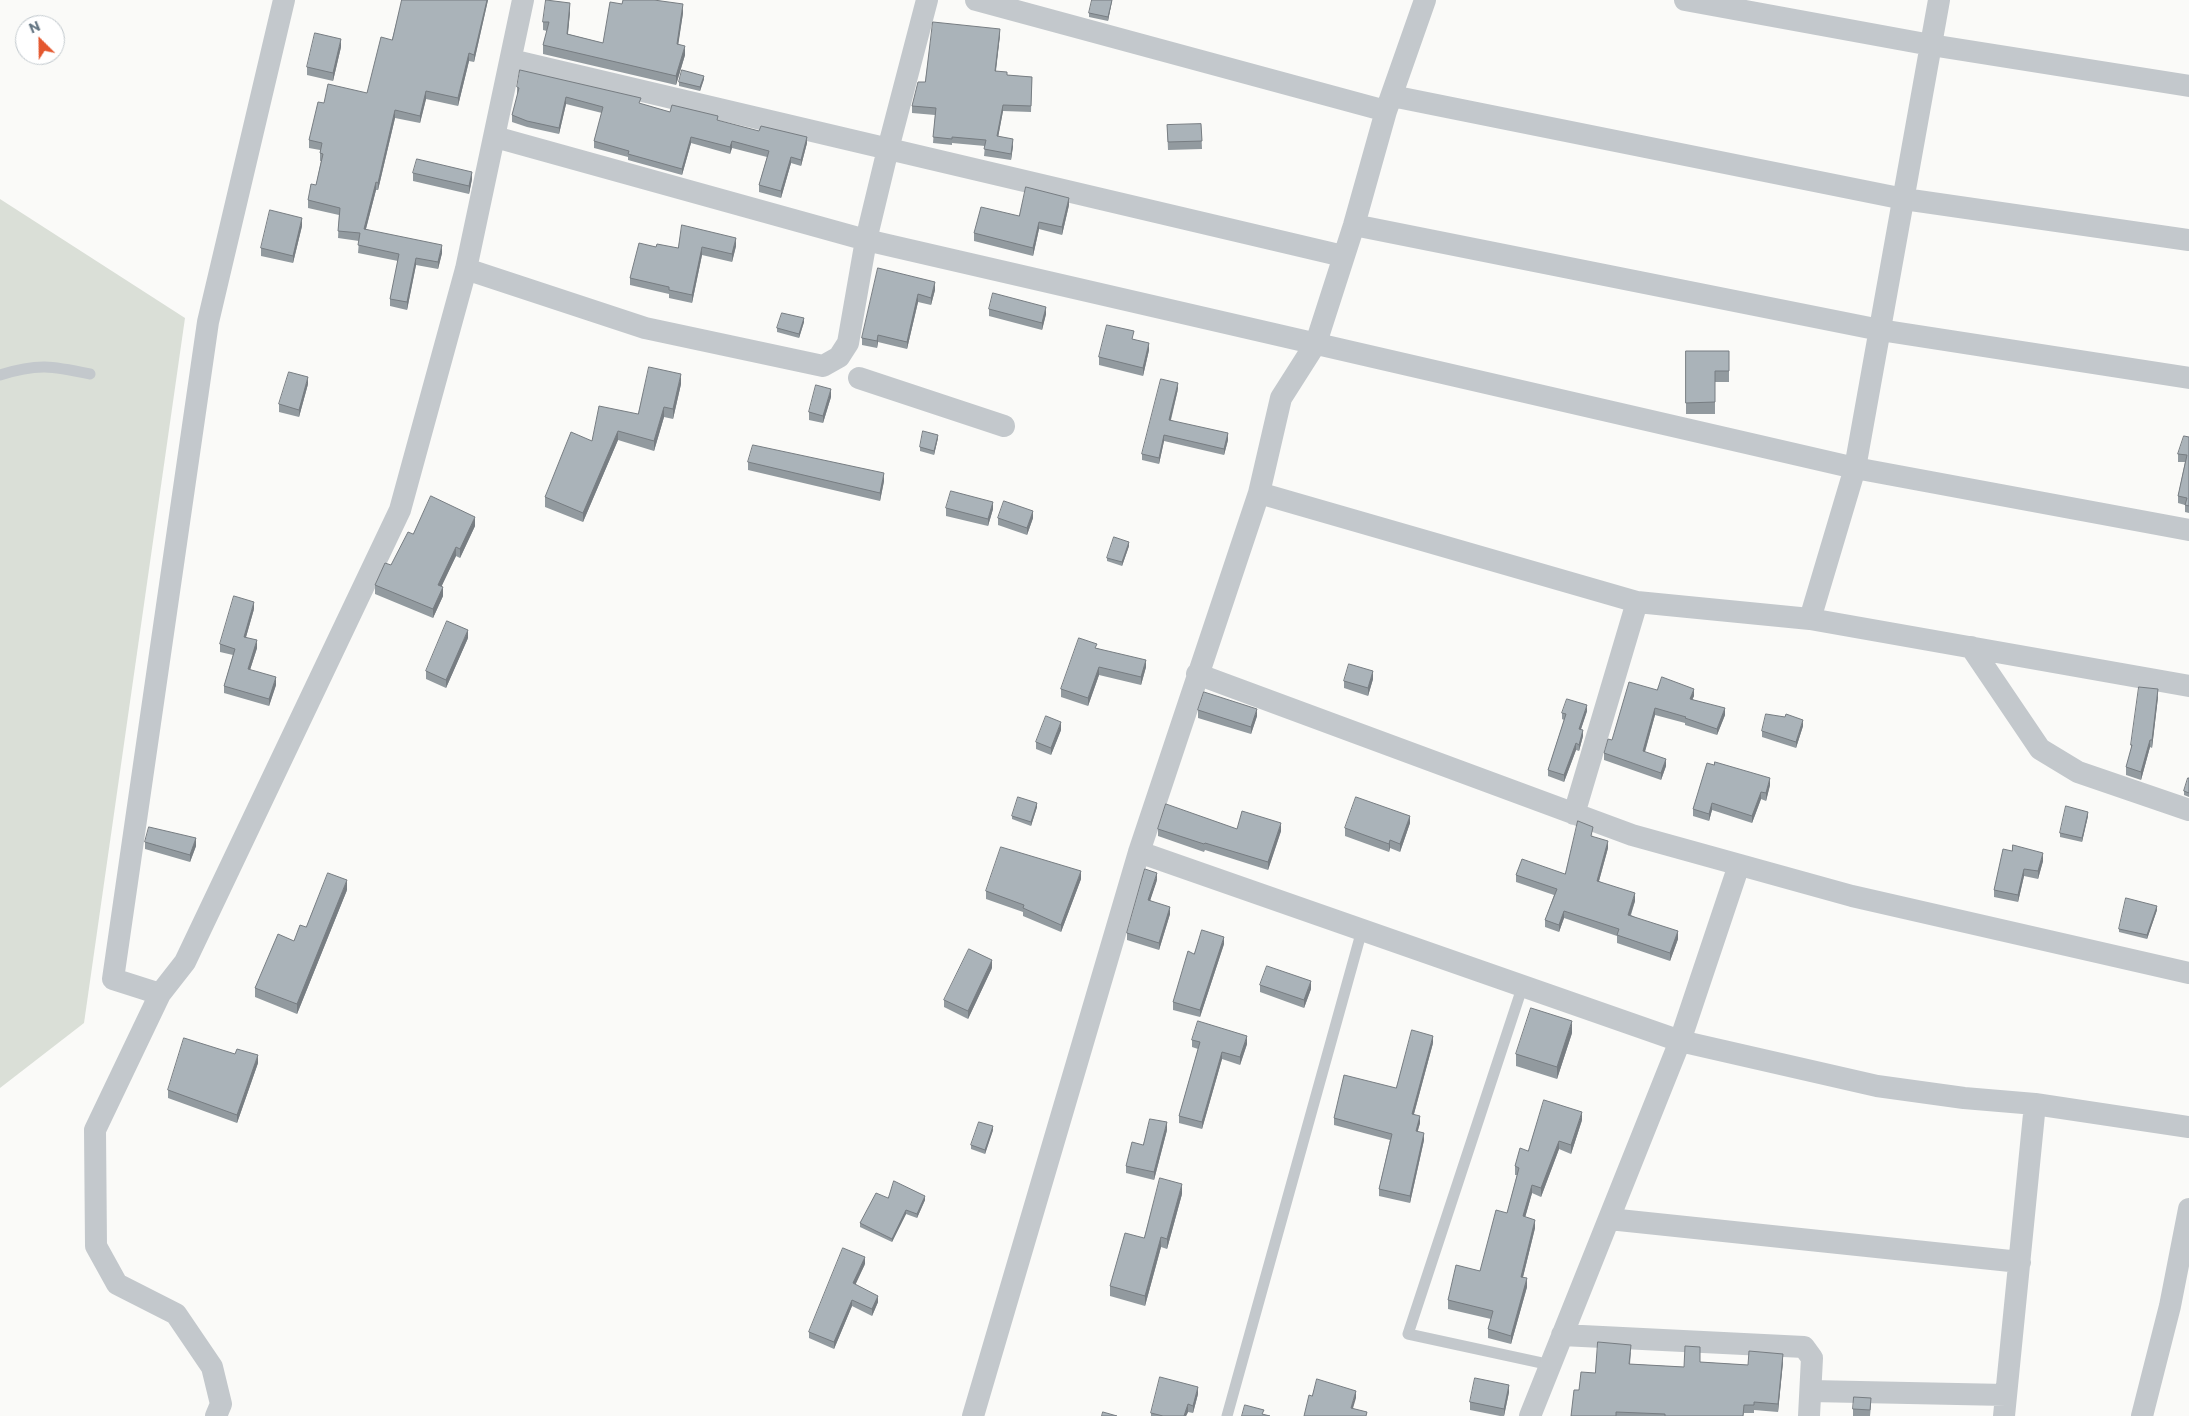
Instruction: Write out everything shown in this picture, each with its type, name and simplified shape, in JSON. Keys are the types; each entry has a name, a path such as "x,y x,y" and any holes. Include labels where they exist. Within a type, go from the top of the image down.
{"street":[{"path":"160,994 112,979 208,322 284,0"},
{"path":"216,1416 221,1404 212,1367 176,1314 117,1284 96,1246 95,1130 160,994 185,962 400,510 466,269 523,0"},
{"path":"466,269 645,328 823,366 839,357 848,343 866,240 927,0"},
{"path":"976,0 1389,104 1904,199 2189,240"},
{"path":"973,1416 1139,852 1259,492 1281,398 1316,343 1354,225 1389,104 1425,0"},
{"path":"1685,0 1931,46 2189,86"},
{"path":"1810,619 1855,468 1940,0"},
{"path":"511,60 1343,256"},
{"path":"495,138 866,240 1855,468 2189,530"},
{"path":"1354,225 1880,330 2189,378"},
{"path":"859,378 1004,426"},
{"path":"1259,492 1637,602 1810,619 2189,686"},
{"path":"1574,814 1637,602"},
{"path":"1971,648 2040,749 2078,772 2189,810"},
{"path":"1198,674 1632,835 1852,896 2189,973"},
{"path":"1139,852 1680,1041 1877,1086 1964,1098 2035,1104 2189,1127"},
{"path":"1530,1416 1680,1041 1739,864"},
{"path":"1811,1391 2005,1406 2035,1104"},
{"path":"2145,1415 2170,1306 2183,1273 2189,1209"},
{"path":"1609,1219 2020,1262"},
{"path":"1562,1335 1804,1348 1812,1358 1809,1416"}],"lane":[{"path":"0,375 23,368 51,366 90,374"},
{"path":"1227,1416 1362,930"},
{"path":"1523,985 1408,1334 1551,1365"}],"shaded area":[{"path":"0,199 185,318 84,1023 0,1088"}],"building":[{"path":"402,0 487,0 474,55 469,53 458,98 426,91 420,116 395,110 378,183 376,182 364,229 442,245 438,262 416,258 407,302 390,299 399,254 358,245 360,233 338,231 340,208 308,200 311,184 316,185 323,154 320,153 322,143 309,140 318,102 324,103 328,84 367,93 381,37 392,40"},
{"path":"546,0 570,3 567,34 603,43 610,2 622,4 623,0 654,0 683,4 677,44 685,46 676,76 543,45 549,22 543,22"},
{"path":"1092,0 1112,0 1108,17 1089,13"},
{"path":"933,22 1000,29 995,71 1007,72 1007,75 1032,77 1031,106 1003,105 997,136 1013,139 1011,154 984,149 986,140 933,137 936,108 912,106 918,82 925,82"},
{"path":"315,33 341,39 333,73 307,67"},
{"path":"520,70 641,98 639,103 670,112 672,105 718,116 717,120 759,131 761,126 807,137 801,160 791,157 781,191 759,185 769,151 732,141 730,147 691,137 682,169 628,154 629,151 594,141 603,107 566,97 559,128 527,121 512,115 519,88 517,87"},
{"path":"682,70 704,76 700,87 679,82"},
{"path":"1201,124 1202,141 1168,142 1167,125"},
{"path":"417,159 472,172 469,186 413,173"},
{"path":"1026,187 1069,198 1062,227 1039,222 1033,248 974,233 981,207 1019,216"},
{"path":"270,210 302,218 293,256 261,248"},
{"path":"682,225 736,238 732,254 702,247 692,295 669,290 669,287 630,278 639,243 656,247 657,244 678,248"},
{"path":"878,268 935,282 931,298 918,294 907,342 878,335 877,341 862,338"},
{"path":"993,293 1046,307 1042,323 989,309"},
{"path":"782,313 804,318 799,334 777,328"},
{"path":"1107,325 1134,331 1132,339 1149,343 1143,368 1099,357"},
{"path":"1686,351 1729,351 1729,371 1715,371 1715,402 1686,403"},
{"path":"649,367 681,374 673,409 664,407 654,441 618,431 583,513 545,497 571,432 592,441 599,406 638,414"},
{"path":"289,372 308,377 299,410 279,404"},
{"path":"1161,379 1178,383 1169,420 1228,433 1224,449 1164,435 1159,458 1142,454"},
{"path":"816,385 831,389 823,416 809,412"},
{"path":"923,431 938,435 934,451 920,447"},
{"path":"2184,436 2189,437 2189,506 2185,505 2187,498 2178,496 2187,455 2178,454"},
{"path":"753,445 884,473 880,493 748,462"},
{"path":"951,491 993,502 988,519 946,508"},
{"path":"431,496 475,517 460,549 456,547 438,585 443,587 433,609 375,585 385,563 391,565 408,532 413,534"},
{"path":"1004,501 1033,511 1027,528 998,518"},
{"path":"1114,537 1129,542 1122,562 1107,558"},
{"path":"234,596 254,602 244,637 257,640 248,669 276,677 269,699 224,686 235,649 220,644"},
{"path":"447,621 468,630 446,680 426,671"},
{"path":"1079,638 1097,644 1095,648 1146,660 1141,677 1099,667 1088,698 1061,689"},
{"path":"1349,664 1373,671 1368,688 1344,681"},
{"path":"1662,677 1694,689 1690,699 1725,708 1717,729 1655,708 1643,751 1666,759 1661,773 1604,753 1608,739 1612,740 1629,682 1657,690"},
{"path":"2139,687 2158,689 2152,740 2150,740 2141,772 2126,767 2132,745"},
{"path":"1204,692 1257,709 1251,727 1198,710"},
{"path":"1567,699 1587,705 1579,729 1583,730 1579,745 1576,743 1564,775 1548,770 1566,714 1562,713"},
{"path":"1766,714 1785,717 1786,714 1803,720 1796,742 1762,731"},
{"path":"1046,716 1061,722 1051,748 1036,742"},
{"path":"1715,762 1770,778 1766,793 1761,792 1752,816 1712,803 1709,814 1693,809 1707,763 1714,765"},
{"path":"2189,778 2189,793 2184,791"},
{"path":"1018,797 1037,803 1031,822 1012,816"},
{"path":"1356,797 1410,816 1400,844 1390,840 1389,844 1345,828"},
{"path":"1166,804 1237,829 1242,811 1281,823 1268,862 1158,829"},
{"path":"2066,806 2088,812 2082,838 2060,833"},
{"path":"1578,821 1593,827 1591,836 1608,841 1597,881 1635,893 1628,915 1678,931 1670,953 1617,935 1619,929 1564,911 1559,925 1545,920 1557,889 1516,875 1522,859 1565,874"},
{"path":"149,827 196,838 190,855 145,842"},
{"path":"2013,845 2043,853 2038,871 2024,869 2018,895 1994,890 2003,849 2012,851"},
{"path":"1001,847 1081,871 1061,925 1023,908 1024,905 986,891"},
{"path":"1145,869 1157,873 1148,900 1170,907 1159,943 1127,933"},
{"path":"328,873 347,880 297,1004 255,988 278,934 294,941 300,925 306,927"},
{"path":"2126,898 2157,906 2147,935 2119,929"},
{"path":"1202,930 1224,937 1200,1010 1173,1002 1188,951 1194,954"},
{"path":"969,949 992,960 968,1011 944,1000"},
{"path":"1267,966 1311,981 1304,1000 1260,985"},
{"path":"1531,1008 1572,1021 1557,1067 1516,1054"},
{"path":"1198,1021 1247,1036 1240,1057 1222,1052 1202,1122 1179,1116 1200,1042 1192,1040"},
{"path":"1412,1030 1433,1036 1412,1114 1420,1116 1416,1131 1424,1133 1410,1196 1379,1189 1392,1134 1334,1118 1344,1075 1396,1088"},
{"path":"184,1038 235,1054 237,1049 258,1055 237,1115 168,1090"},
{"path":"1544,1100 1582,1112 1571,1145 1559,1141 1541,1188 1532,1185 1523,1216 1535,1220 1521,1277 1527,1278 1511,1336 1488,1329 1493,1311 1448,1300 1456,1265 1480,1271 1496,1210 1507,1213 1519,1168 1515,1166 1520,1148 1528,1151"},
{"path":"1150,1119 1167,1122 1154,1172 1126,1166 1132,1142 1143,1145"},
{"path":"979,1122 993,1126 985,1150 971,1145"},
{"path":"1160,1178 1182,1184 1167,1239 1161,1237 1145,1296 1110,1286 1125,1233 1144,1238"},
{"path":"894,1181 925,1196 917,1214 906,1210 892,1239 860,1223 876,1193 888,1198"},
{"path":"843,1248 865,1257 853,1283 878,1296 872,1309 852,1300 834,1342 809,1332"},
{"path":"1598,1342 1631,1345 1629,1364 1684,1367 1685,1346 1700,1347 1700,1362 1748,1365 1749,1351 1783,1354 1778,1404 1754,1402 1754,1405 1744,1405 1743,1416 1665,1416 1665,1414 1616,1412 1616,1416 1571,1416 1574,1390 1579,1390 1581,1372 1595,1373"},
{"path":"1160,1377 1198,1387 1193,1406 1188,1404 1184,1416 1163,1416 1151,1413"},
{"path":"1475,1378 1509,1385 1504,1409 1470,1402"},
{"path":"1317,1379 1356,1391 1351,1408 1367,1412 1366,1416 1304,1416 1309,1395 1312,1396"},
{"path":"1854,1397 1871,1398 1870,1410 1853,1409"},
{"path":"1245,1405 1264,1410 1262,1414 1270,1416 1242,1416"},
{"path":"1103,1412 1117,1416 1102,1416"}]}
